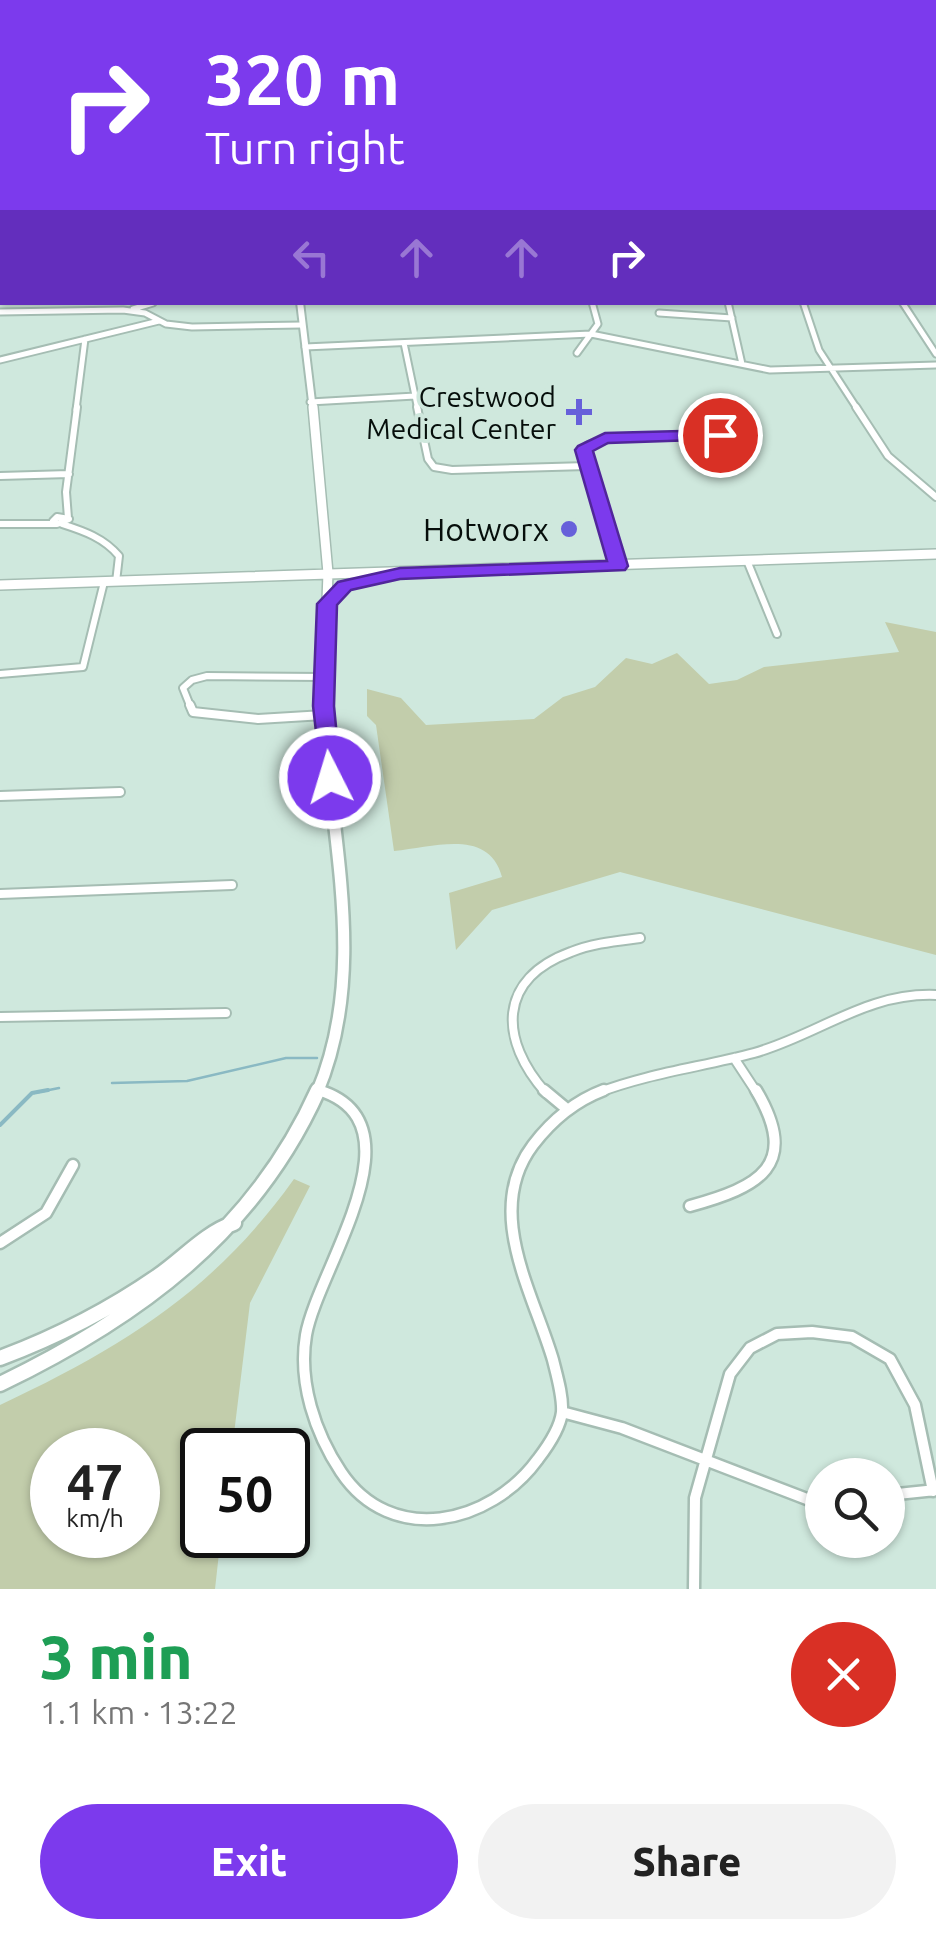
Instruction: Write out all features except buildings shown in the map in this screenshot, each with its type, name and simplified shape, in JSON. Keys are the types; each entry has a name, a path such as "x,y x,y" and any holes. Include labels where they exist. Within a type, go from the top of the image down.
{"main road":[{"path":"0,1384 61,1357 148,1302 218,1245 299,1133 328,1069 343,1006 343,936 324,716 328,575 300,305"},
{"path":"0,585 936,554"},
{"path":"300,576 314,572 326,557"},
{"path":"327,604 345,586 400,573"},
{"path":"0,1358 77,1325 169,1268 216,1228 235,1222"}],"street":[{"path":"127,310 146,305"},
{"path":"145,313 151,305"},
{"path":"153,305 156,320"},
{"path":"578,352 598,324 593,305"},
{"path":"729,305 742,364"},
{"path":"805,305 820,350 888,456 936,497"},
{"path":"904,305 936,354"},
{"path":"0,312 127,310 192,327 302,324"},
{"path":"659,313 732,318"},
{"path":"0,360 156,320"},
{"path":"305,348 590,334 770,370 936,365"},
{"path":"62,520 85,339"},
{"path":"404,343 428,462 440,469 587,466"},
{"path":"310,404 415,398"},
{"path":"618,566 584,450 605,438 747,434"},
{"path":"0,476 70,474"},
{"path":"0,524 62,520 79,528 117,552 116,582"},
{"path":"748,563 777,634"},
{"path":"0,674 83,667 104,582"},
{"path":"324,677 208,676 192,680 183,688 193,712 208,716 324,716"},
{"path":"0,796 120,792"},
{"path":"0,894 232,886"},
{"path":"568,1110 536,1086 517,1058 510,1032 520,991 537,971 564,955 586,946 640,938"},
{"path":"318,1090 345,1099 360,1118 365,1150 360,1192 347,1235 316,1297 306,1338 309,1393 325,1446 354,1491 382,1512 433,1519 477,1510 514,1490 545,1451 562,1412 550,1352 510,1225 511,1186 527,1152 568,1110 612,1084 786,1044 862,1003 900,993 936,995"},
{"path":"0,1017 226,1013"},
{"path":"690,1206 739,1192 762,1177 774,1158 775,1136 767,1111 734,1058"},
{"path":"0,1243 46,1213 74,1164"},
{"path":"694,1589 695,1498 730,1374 750,1348 776,1334 812,1332 852,1337 890,1359 915,1405 934,1490 905,1493"},
{"path":"562,1412 622,1428 805,1498"}],"green space":[{"path":"885,622 936,632 936,955 620,872 492,910 456,950 449,893 502,877 495,862 473,846 458,844 394,851 376,725 367,716 367,689 401,698 426,725 534,719 563,697 595,687 626,658 652,664 677,653 709,684 737,680 764,667 899,652"},
{"path":"294,1179 310,1186 250,1303 235,1428 180,1428 180,1558 218,1558 215,1589 0,1589 0,1405 126,1338 232,1253"}],"waterway":[{"path":"112,1083 187,1081 286,1058 317,1058"},
{"path":"34,1093 59,1088"},
{"path":"0,1125 32,1093 48,1090"}],"place":[{"name":"Crestwood Medical Center","path":"579,412"},
{"name":"Hotworx","path":"569,529"}],"route":[{"path":"330,778 323,706 327,604 345,586 400,573 618,566 584,450 605,438 720,435"}]}
